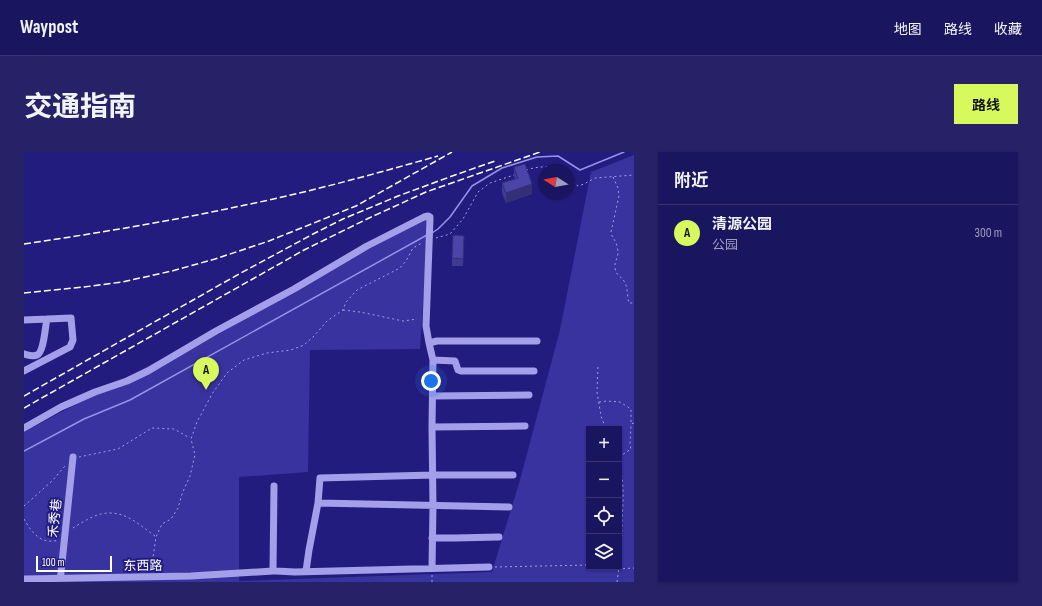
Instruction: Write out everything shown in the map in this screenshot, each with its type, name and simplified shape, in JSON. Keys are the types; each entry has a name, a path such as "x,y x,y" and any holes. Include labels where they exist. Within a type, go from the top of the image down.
{"street":[{"path":"24,428 95,392 127,381 148,371 367,246 428,216 430,219 426,326 433,360 432,568"},
{"path":"24,320 71,318 74,340 70,347 24,371"},
{"path":"24,354 34,356 38,355 42,350 47,319"},
{"path":"429,343 437,341 536,341"},
{"path":"433,360 455,361 458,370 461,371 534,371"},
{"path":"433,396 529,395"},
{"path":"432,427 525,426"},
{"name":"禾秀巷","path":"60,580 73,458"},
{"path":"306,571 318,503 320,478 433,475 513,475"},
{"path":"273,570 274,486"},
{"path":"318,503 509,507"},
{"path":"432,538 499,537"},
{"name":"东西路","path":"24,579 150,579 273,570 306,571 489,567"}],"path":[{"path":"526,170 538,167"},
{"path":"150,579 156,537 162,524 171,519 178,508 190,476 194,455 191,439 197,422 212,394 227,372 244,360 267,353 291,350 304,345 327,321 343,310 346,302 357,290 400,268 406,261 413,248 429,239 450,234 463,219 478,192 490,183 514,174"},
{"path":"574,184 578,186 595,178 634,175"},
{"path":"613,177 618,188 619,196 611,232 616,243 618,254 615,262 615,270 624,280 629,303 634,303"},
{"path":"343,310 403,321 417,319"},
{"path":"598,366 597,392 601,416 605,426"},
{"path":"599,402 620,402 631,409 631,449 622,455"},
{"path":"24,506 52,481 73,458 118,449 152,428 174,429 191,439"},
{"path":"622,478 624,489 622,534"},
{"path":"24,519 39,539 52,542 100,514 116,512 131,519 156,537"},
{"path":"489,567 586,565"},
{"path":"622,566 634,568"},
{"path":"617,582 618,570"}],"shaded area":[{"path":"634,155 634,582 24,582 24,432 429,217 420,349 310,350 308,472 239,477 239,581 492,572 520,480 560,330 591,172"}],"building":[{"path":"525,164 532,184 506,193 502,183 518,178 514,167"},
{"path":"453,235 464,236 463,259 452,258"}],"waterway":[{"path":"432,233 450,217 472,186 502,168 537,157 558,156 580,170 624,152"},
{"path":"24,451 84,419 130,400 427,235"}],"railway":[{"path":"24,293 122,282 172,271 215,259 269,241 356,206 452,152"},
{"path":"24,408 304,250 426,192 540,152"},
{"path":"24,244 218,211 294,194 438,156"},
{"path":"24,396 239,274 343,219 398,196 495,161"}],"place":[{"name":"清源公园","path":"206,390"}]}
